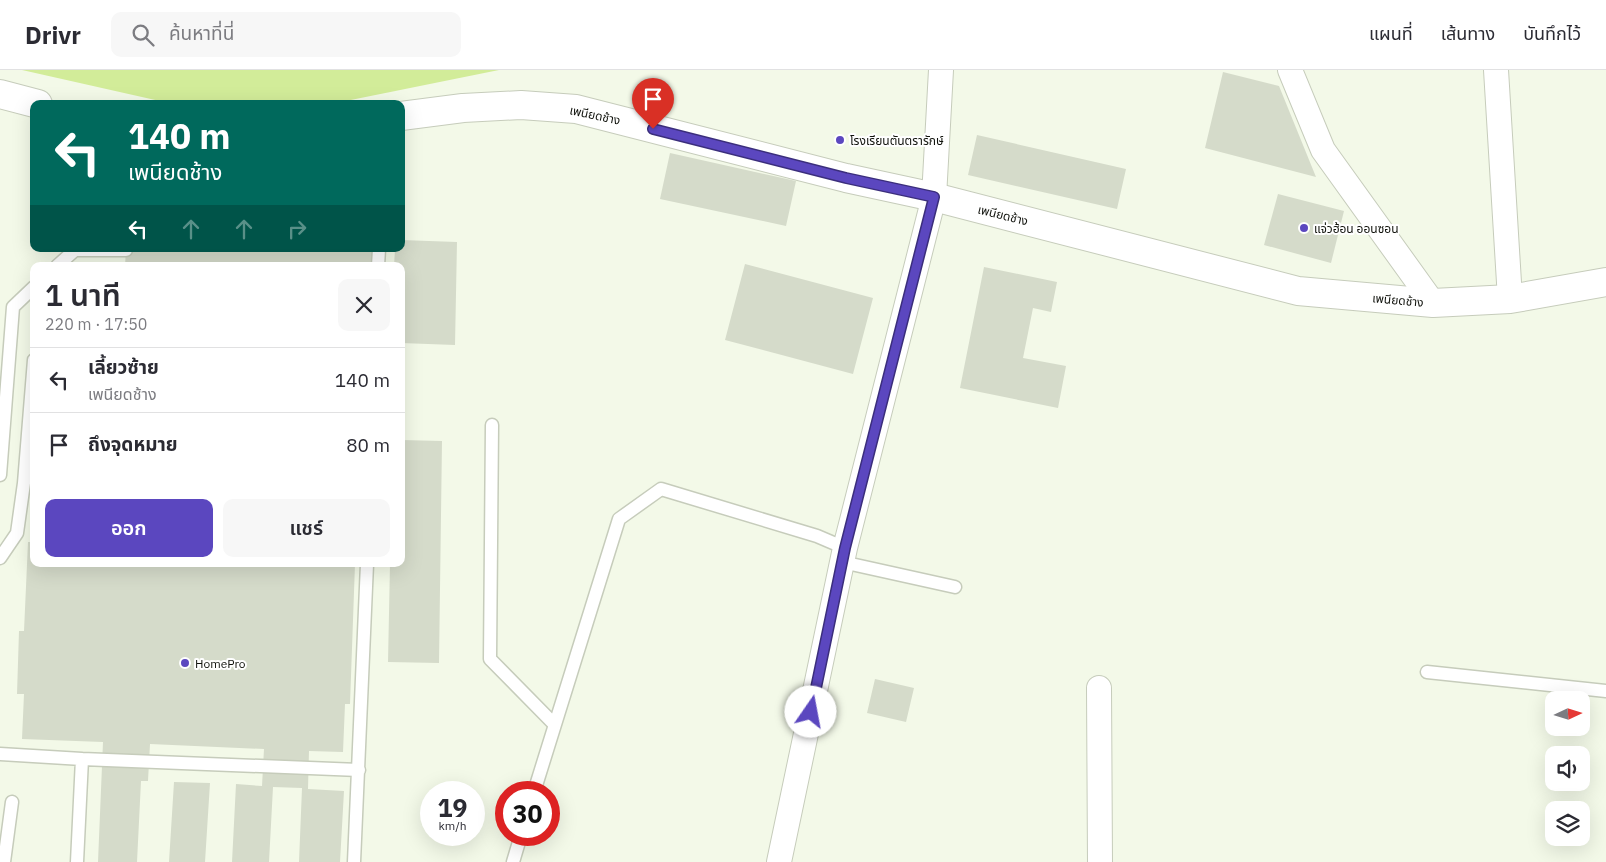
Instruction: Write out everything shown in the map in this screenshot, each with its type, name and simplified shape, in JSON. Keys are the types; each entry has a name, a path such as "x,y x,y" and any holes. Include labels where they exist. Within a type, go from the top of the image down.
{"street":[{"path":"779,862 844,555 934,197 941,70"},
{"path":"1290,70 1323,150 1433,303"},
{"path":"1496,70 1510,299"},
{"path":"0,94 30,102"},
{"name":"เพนียดช้าง","path":"405,115 463,108 522,104 576,109 846,178 934,197 1298,291 1433,303 1510,299 1606,282"},
{"path":"1099,688 1100,862"}],"lane":[{"path":"62,262 73,252"},
{"path":"0,475 13,307 30,291"},
{"path":"0,558 17,532 24,483 30,409"},
{"path":"492,425 490,659 554,724"},
{"path":"537,781 619,519 661,489 817,536 844,555 955,587"},
{"path":"354,862 367,567"},
{"path":"1427,672 1606,691"},
{"path":"0,754 359,770"},
{"path":"77,862 82,759"},
{"path":"4,862 12,802"},
{"path":"513,862 518,846"}],"green space":[{"path":"22,70 499,70 351,100 155,100"}],"building":[{"path":"1223,72 1279,86 1316,177 1205,148"},
{"path":"977,135 1126,169 1117,209 968,175"},
{"path":"670,153 796,181 786,226 660,199"},
{"name":"แจ่วฮ้อน ออนซอน","path":"1278,194 1344,211 1331,263 1264,245"},
{"path":"405,240 457,242 455,345 405,343 405,262 394,262 395,252 405,252"},
{"path":"126,252 374,252 374,262 125,262"},
{"path":"745,264 873,298 853,374 725,340"},
{"path":"984,267 1057,282 1051,312 1033,308 1023,358 1066,366 1058,408 960,388"},
{"path":"405,440 442,441 439,663 388,662 390,567 405,567"},
{"name":"HomePro","path":"28,542 30,542 30,567 355,567 350,704 345,704 343,752 309,751 308,789 344,791 340,862 299,862 302,788 273,787 269,862 232,862 236,784 262,786 264,749 150,744 148,781 141,781 137,862 98,862 103,742 22,739 24,694 17,694 19,631 24,631"},
{"path":"875,679 914,688 906,722 867,713"},
{"path":"174,782 210,783 205,862 169,862"}],"place":[{"name":"โรงเรียนตันตรารักษ์","path":"840,140"},
{"name":"แจ่วฮ้อน ออนซอน","path":"1304,228"},
{"name":"HomePro","path":"185,663"}],"route":[{"path":"653,129 846,178 934,197 845,548 811,712"}]}
